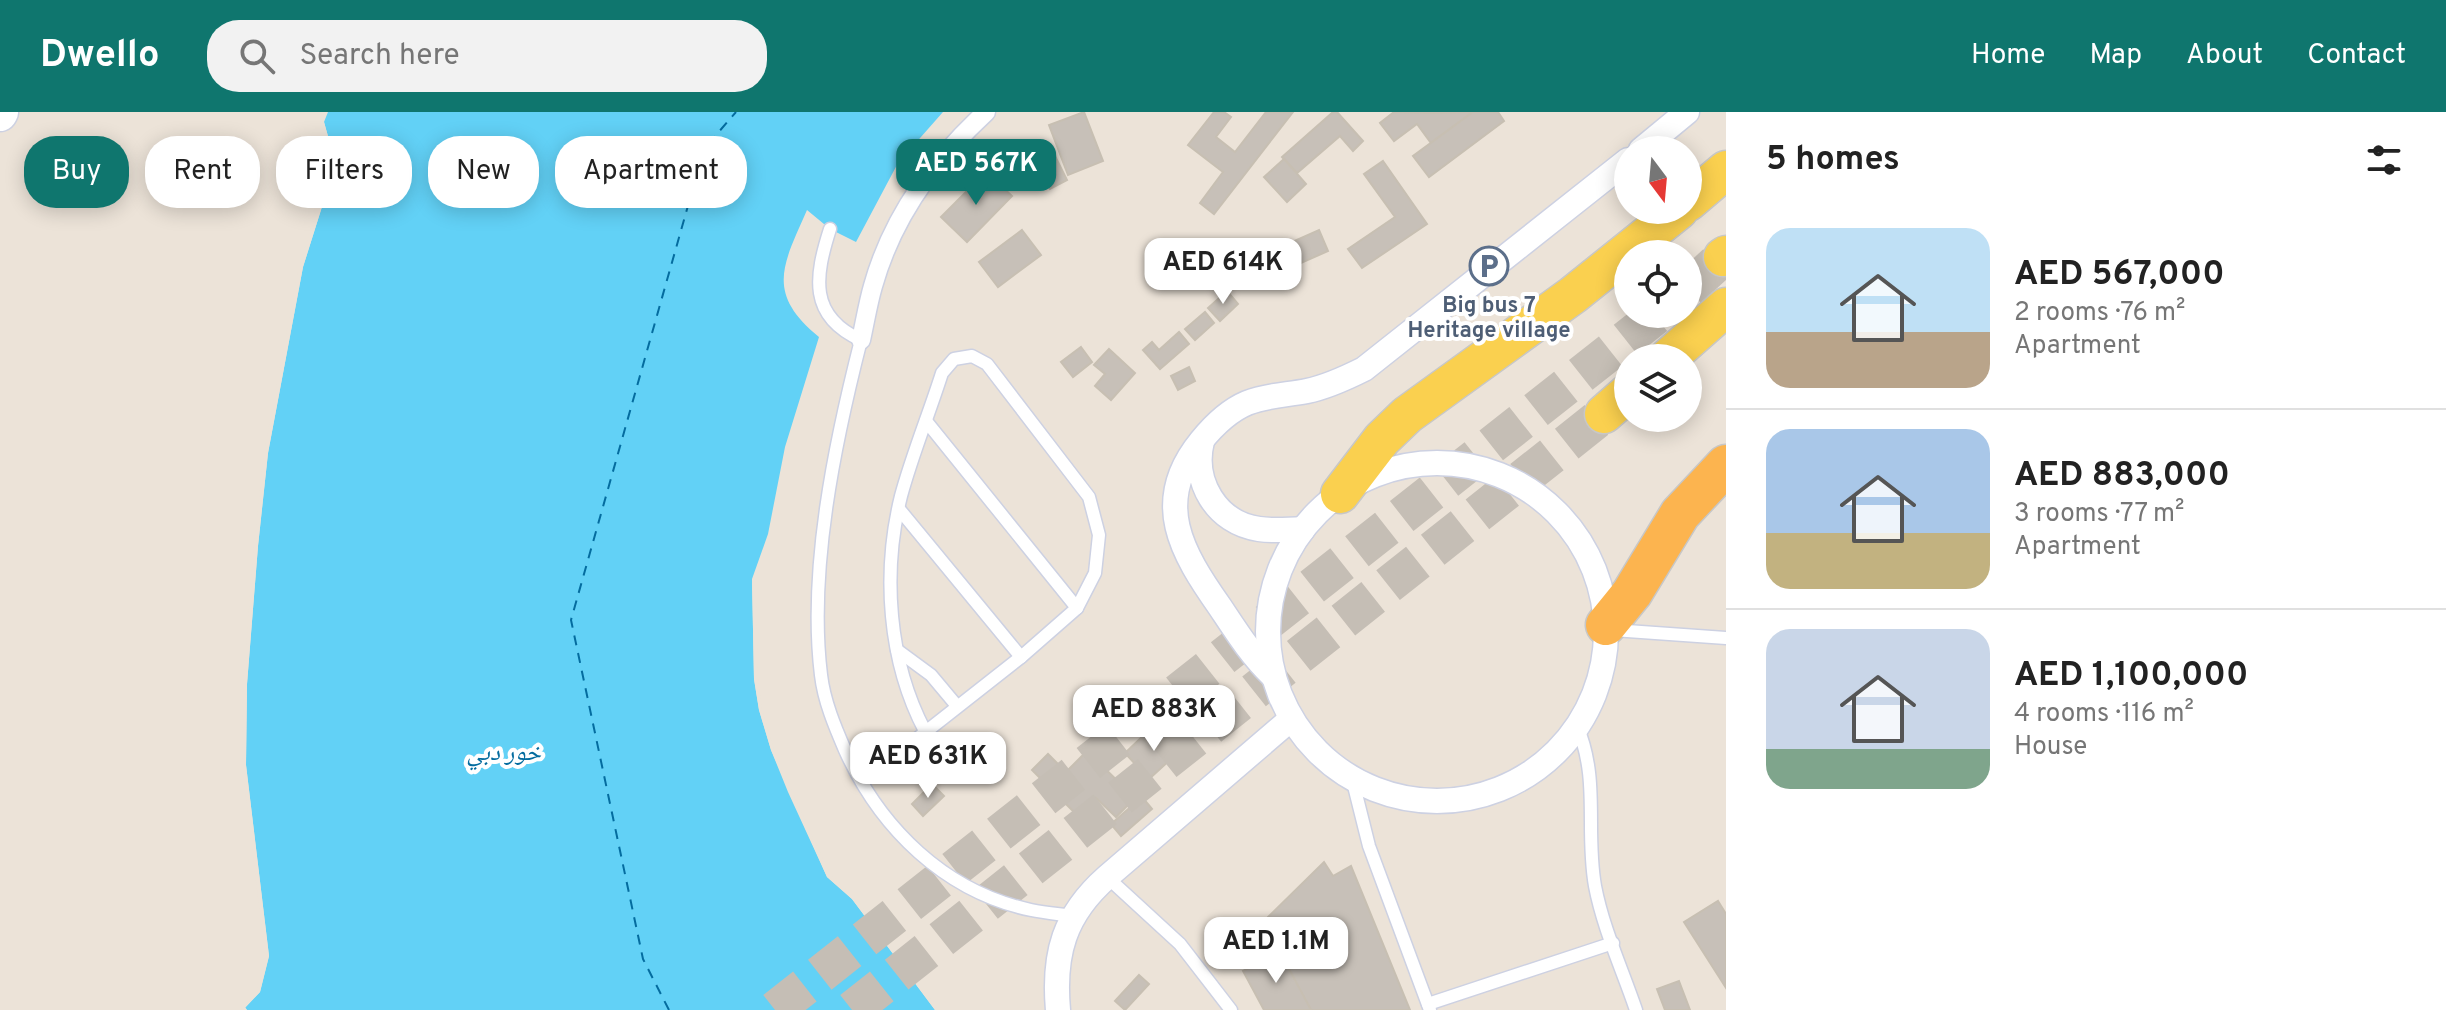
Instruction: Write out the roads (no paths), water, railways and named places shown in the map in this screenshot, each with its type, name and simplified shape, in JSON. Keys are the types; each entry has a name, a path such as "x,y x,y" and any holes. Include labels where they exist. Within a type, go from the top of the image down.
{"highway":[{"path":"1606,628 1632,593 1680,514 1726,465"}],"main road":[{"path":"1702,190 1726,170"},
{"path":"1340,494 1382,439 1407,415 1573,295 1662,224"},
{"path":"1684,344 1726,307"}],"street":[{"path":"861,340 874,284 895,231 924,181 959,136 986,112"},
{"path":"1658,136 1687,112"},
{"path":"1273,676 1244,643 1190,564 1180,539 1176,513 1178,486 1187,461 1222,419 1247,403 1325,386 1364,369 1614,171"},
{"path":"1203,439 1199,468 1203,483 1218,508 1230,518 1258,529 1303,529"},
{"path":"1437,463 1463,465 1512,481 1535,494 1572,530 1586,551 1603,600 1605,655 1590,704 1577,726 1543,763 1499,789 1475,796 1424,800 1375,789 1352,778 1312,746 1291,719 1273,676 1268,638 1271,600 1288,551 1303,529 1340,494 1386,471 1437,463"},
{"path":"1058,1010 1055,977 1061,946 1073,916 1093,890 1291,719"}],"lane":[{"path":"830,229 819,265 818,284 822,302 845,333 861,340 844,412 821,559 818,620 821,677 833,722 862,782 886,819 915,850 950,877 988,897 1030,910 1073,916"},
{"path":"862,782 1021,657 1077,608 1095,573 1099,535 1096,515 1078,481 987,364 980,359 963,356 947,364 926,421 899,509 891,579 897,650 907,692 925,731"},
{"path":"926,421 1077,608"},
{"path":"899,509 1021,657"},
{"path":"1606,628 1726,638"},
{"path":"897,650 931,675 957,706"},
{"path":"1577,726 1592,778 1595,886 1636,1010"},
{"path":"1352,778 1369,846 1429,1007 1613,943"},
{"path":"1107,877 1180,944 1231,1010"}],"water":[{"name":"خور دبي","path":"328,112 943,112 898,163 856,242 830,229 807,210 791,247 784,278 785,292 802,321 819,337 785,447 768,534 752,579 754,679 771,750 827,877 852,899 935,1010 245,1008 260,992 269,956 246,765 247,684 268,453 303,267 322,208 412,208 412,136 328,136 324,122"}],"tunnel":[{"path":"1702,276 1723,257"},
{"path":"775,1010 1640,328"},
{"path":"852,1010 1604,414"}],"place":[{"name":"Big bus 7 Heritage village","path":"1489,266"}]}
